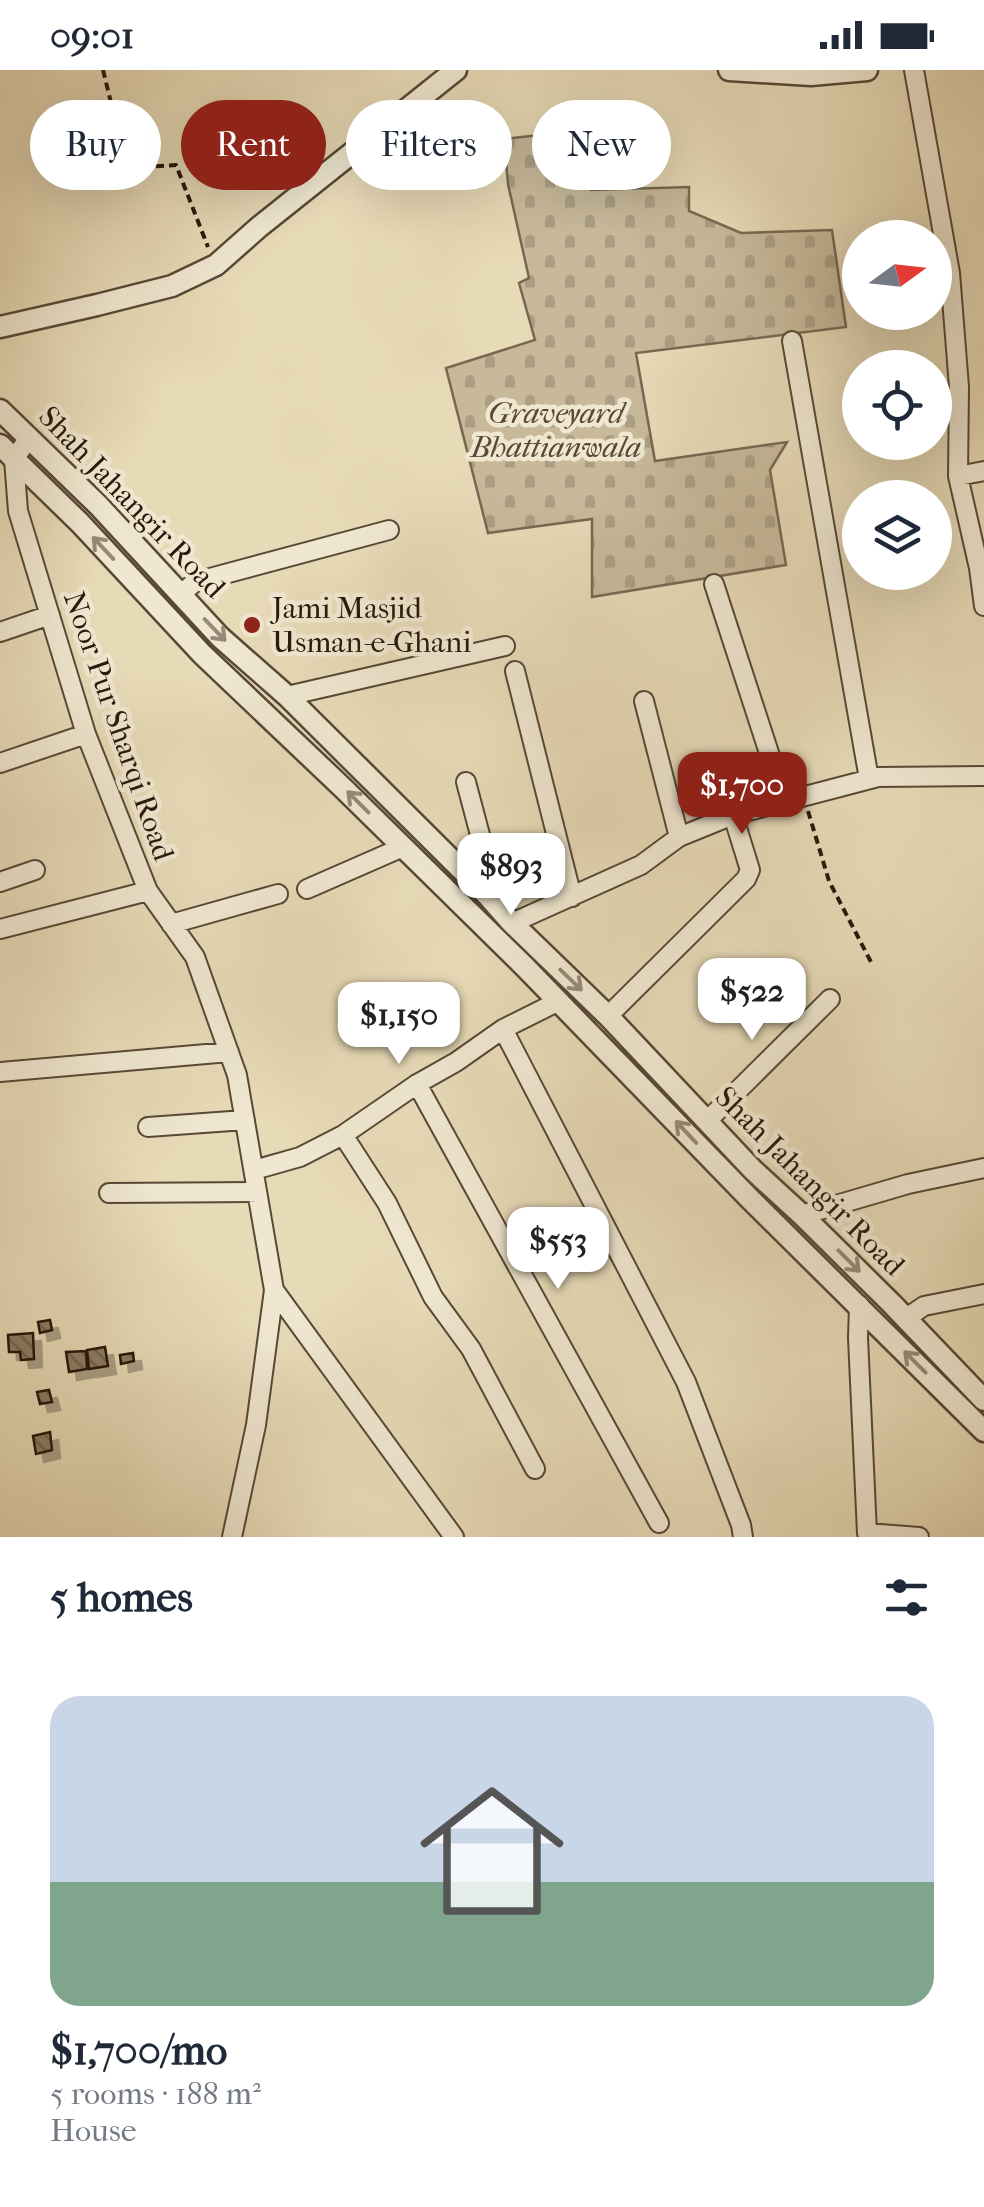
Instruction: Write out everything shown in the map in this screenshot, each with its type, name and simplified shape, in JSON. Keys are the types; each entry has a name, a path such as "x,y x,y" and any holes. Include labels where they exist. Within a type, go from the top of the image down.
{"street":[{"path":"0,327 172,286 216,265 258,227 456,70"},
{"path":"729,70 811,75 867,70"},
{"path":"914,70 950,273 960,388 958,476 981,568 984,606"},
{"path":"792,342 869,779"},
{"name":"Shah Jahangir Road","path":"0,410 98,505 220,636 287,696 608,1016 753,1170 984,1400"},
{"path":"7,452 29,438"},
{"name":"Shah Jahangir Road","path":"7,452 80,523 202,654 560,1002 750,1200 984,1431"},
{"name":"Noor Pur Sharqi Road","path":"7,452 9,513 50,615 86,734 148,891 195,957 237,1075 274,1290"},
{"path":"958,476 984,472"},
{"path":"180,594 196,582 388,530"},
{"path":"714,584 785,802"},
{"path":"0,632 50,615"},
{"path":"287,696 504,646"},
{"path":"515,670 572,898"},
{"path":"644,701 678,837"},
{"path":"0,763 86,734"},
{"path":"512,923 641,865 678,837 733,815 878,777 984,776"},
{"path":"466,782 493,884 489,897"},
{"path":"608,1016 746,879 750,870 733,815"},
{"path":"307,889 403,847"},
{"path":"0,882 35,870"},
{"path":"0,929 148,891"},
{"path":"172,924 278,894"},
{"path":"706,1121 830,999"},
{"path":"254,1170 300,1156 343,1134 503,1029 560,1002"},
{"path":"503,1029 686,1382 743,1537"},
{"path":"0,1072 229,1052"},
{"path":"416,1084 659,1523"},
{"path":"148,1126 245,1120"},
{"path":"343,1134 386,1203 433,1297 471,1348 535,1469"},
{"path":"802,1215 908,1184 984,1168"},
{"path":"109,1192 257,1192"},
{"path":"232,1537 256,1425 274,1290"},
{"path":"274,1290 454,1537"},
{"path":"905,1319 924,1306 984,1294"},
{"path":"859,1306 867,1535 919,1537"}],"path":[{"path":"102,70 128,168 176,165 216,265"},
{"path":"804,797 828,881 872,962"}],"green space":[{"name":"Graveyard Bhattianwala","path":"532,136 532,190 689,187 689,211 741,233 832,230 842,327 636,353 655,461 787,442 770,470 786,565 592,597 592,519 488,533 446,368 535,340 519,283 529,278 509,190 512,138"}],"building":[{"path":"50,1320 52,1330 40,1333 38,1322"},
{"path":"33,1333 34,1359 21,1360 20,1352 9,1352 8,1335"},
{"path":"105,1347 108,1366 89,1369 87,1350"},
{"path":"86,1351 87,1369 69,1372 66,1352"},
{"path":"133,1353 134,1361 121,1364 120,1355"},
{"path":"49,1390 52,1402 40,1404 37,1392"},
{"path":"50,1432 52,1450 36,1454 33,1436"}],"place":[{"name":"Jami Masjid Usman-e-Ghani","path":"252,625"}]}
